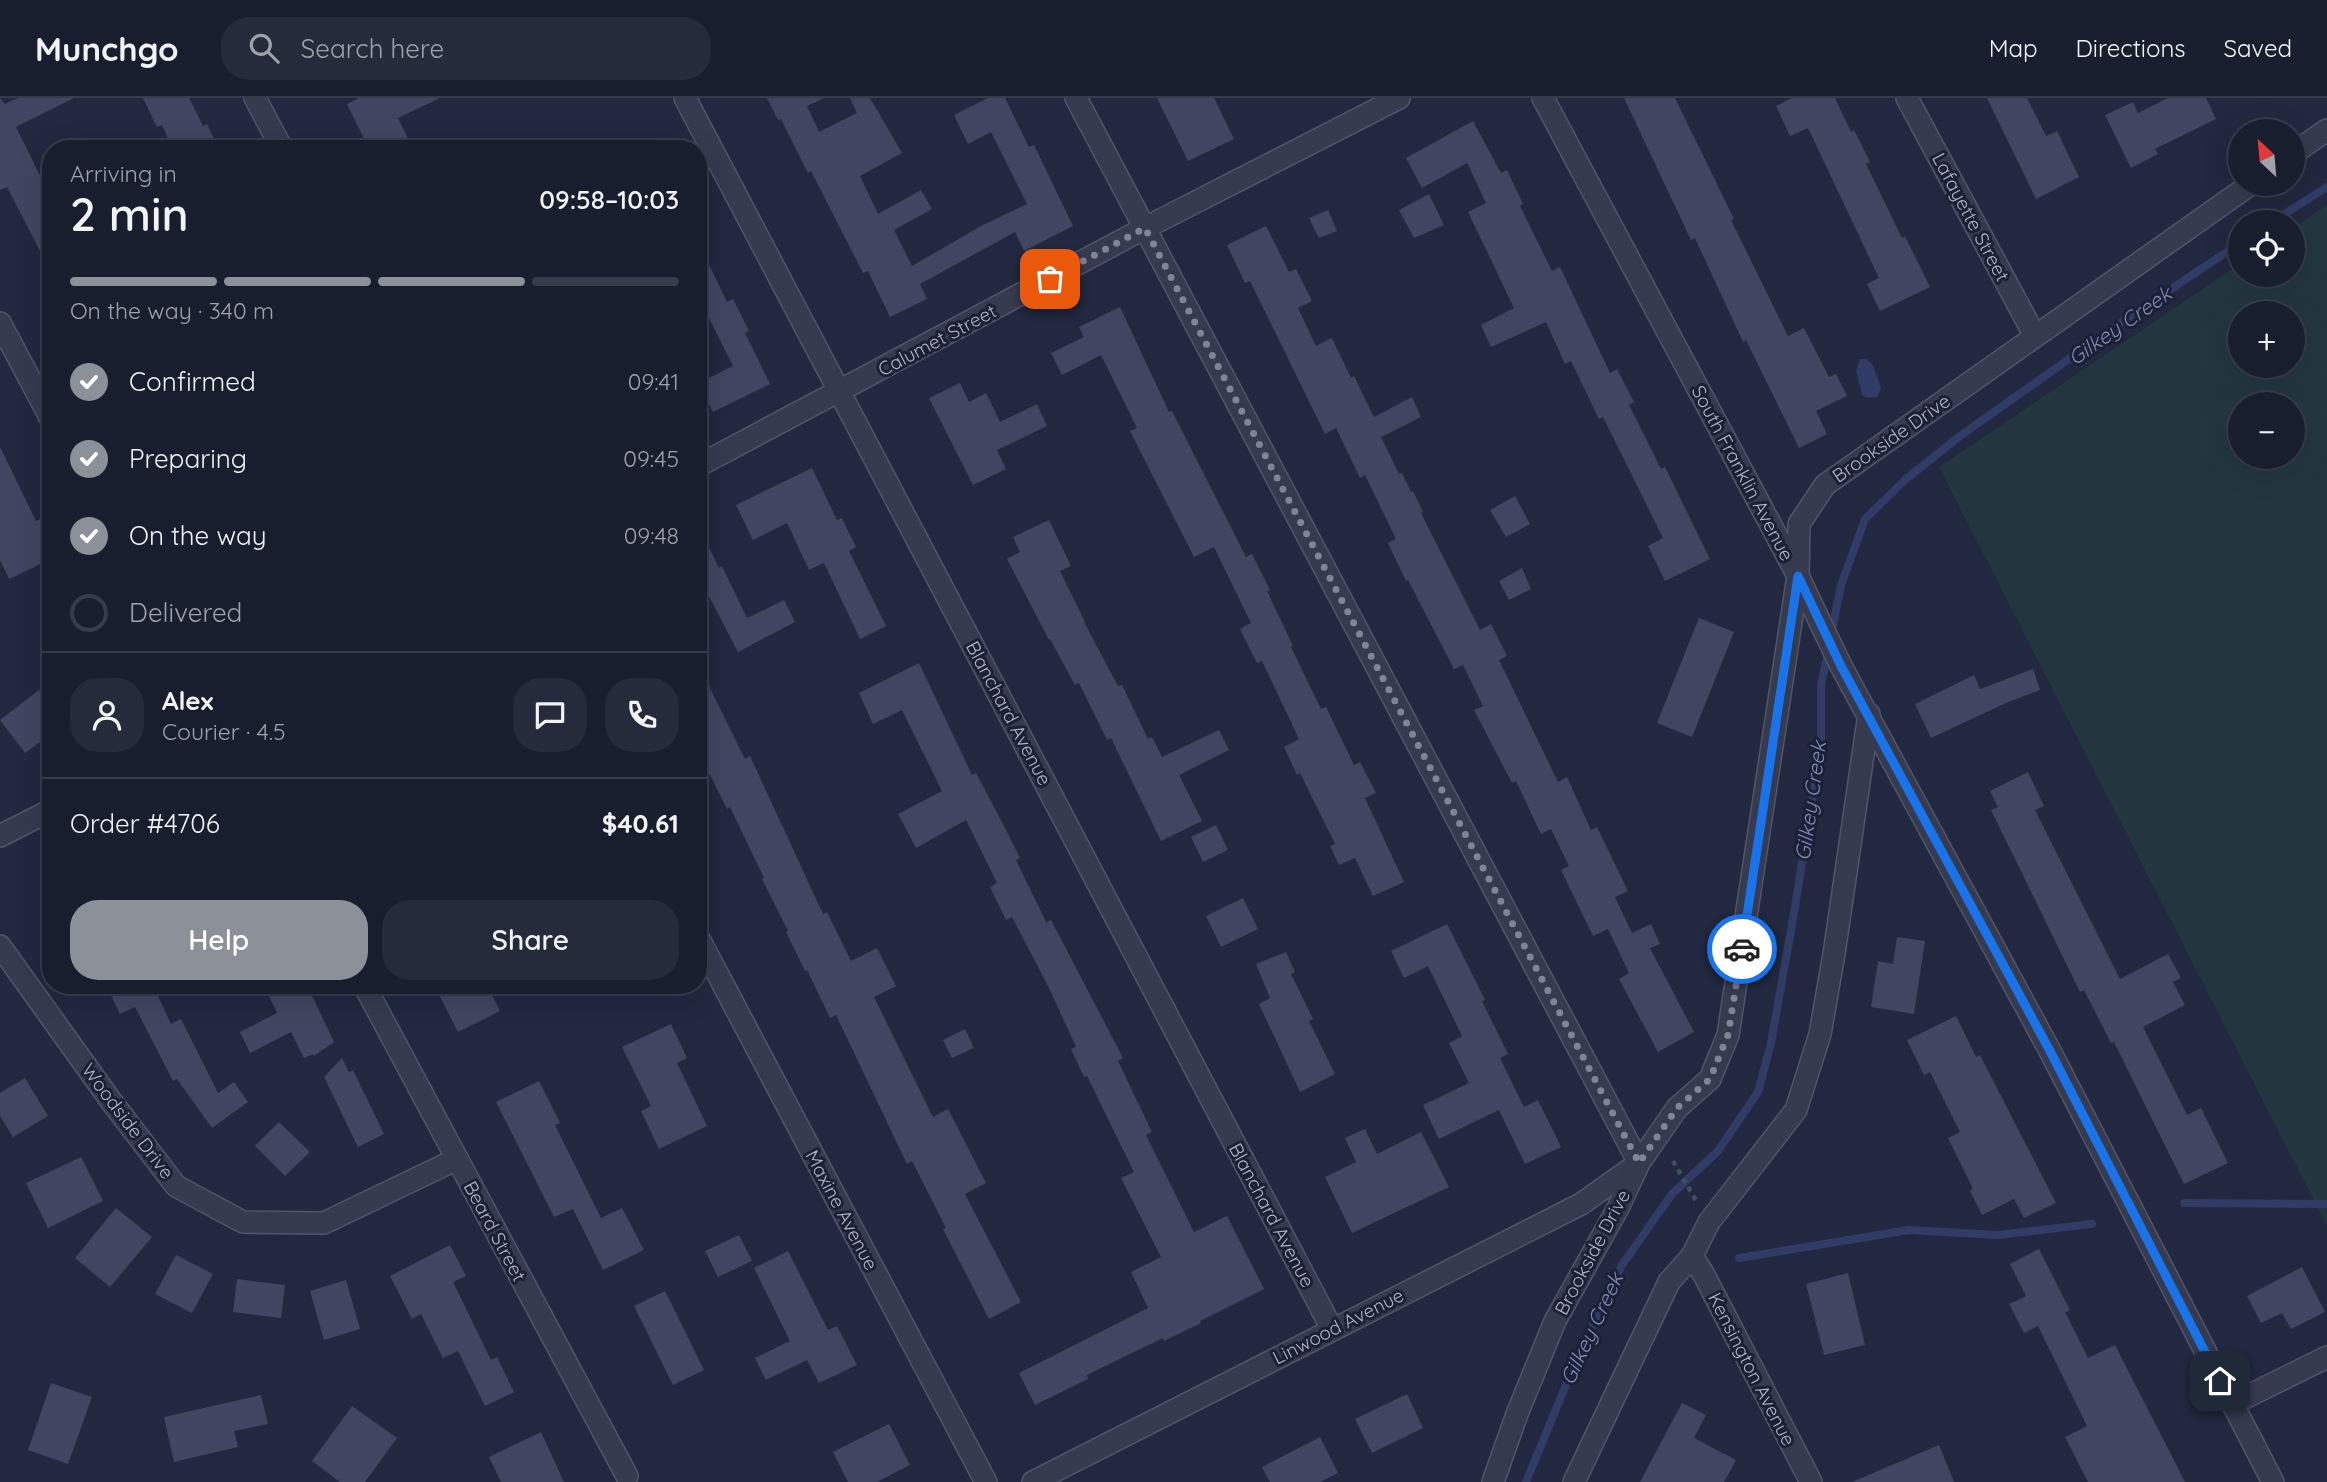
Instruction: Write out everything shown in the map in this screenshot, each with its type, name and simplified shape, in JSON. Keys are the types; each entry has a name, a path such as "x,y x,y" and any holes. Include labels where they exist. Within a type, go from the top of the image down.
{"street":[{"path":"256,98 277,140"},
{"name":"Blanchard Avenue","path":"685,98 1332,1329"},
{"path":"1076,98 1639,1163"},
{"name":"Calumet Street","path":"707,461 1145,228 1399,98"},
{"name":"South Franklin Avenue","path":"1543,98 1798,576 1841,666 2050,1051 2273,1482"},
{"name":"Lafayette Street","path":"1907,98 2035,336"},
{"path":"2305,145 2327,130"},
{"name":"Brookside Drive","path":"1493,1482 1555,1321 1618,1208 1639,1163 1677,1108 1710,1079 1728,1035 1798,576 1799,524 1825,485 2234,196"},
{"path":"0,323 42,402"},
{"path":"1574,1482 1669,1282 1692,1256 1709,1222 1796,1110 1820,1034 1869,714"},
{"path":"0,836 42,815"},
{"name":"Woodside Drive","path":"0,946 111,1101 176,1186 243,1222 324,1223 457,1159"},
{"name":"Maxine Avenue","path":"707,954 986,1482"},
{"name":"Beard Street","path":"369,994 627,1476"},
{"name":"Linwood Avenue","path":"1033,1482 1581,1204 1639,1163"},
{"name":"Kensington Avenue","path":"1692,1256 1811,1482"},
{"path":"2232,1404 2327,1357"}],"path":[{"path":"1673,1161 1693,1196"}],"shaded area":[{"path":"2327,205 2327,1226 1939,467 2228,272 2228,287 2305,287 2305,220"}],"water":[{"path":"1860,359 1867,359 1873,365 1881,388 1877,397 1868,398 1862,395 1856,370"}],"building":[{"path":"0,98 5,104 18,98 74,98 16,127 42,180 42,255 7,187 0,190"},
{"path":"143,98 189,98 203,126 207,124 215,140 169,140 162,125 157,127"},
{"path":"359,98 440,98 398,118 409,140 365,140 347,104"},
{"path":"767,98 824,98 807,106 819,132 857,113 850,98 870,98 902,153 860,176 878,214 921,190 932,209 894,230 912,266 981,226 1027,204 991,132 968,144 954,115 988,98 1005,98 1029,147 1034,145 1073,226 1024,251 1015,232 920,284 927,299 890,317 868,271 863,273 811,171 808,173 781,119 778,120"},
{"path":"1157,98 1214,98 1234,139 1188,161"},
{"path":"1624,98 1675,98 1788,336 1804,328 1829,377 1836,374 1847,396 1816,411 1827,434 1799,448 1746,340 1743,342 1695,238 1691,240"},
{"path":"1792,98 1835,98 1851,132 1854,130 1870,162 1866,164 1902,238 1905,236 1930,287 1880,311 1867,284 1879,278 1808,128 1790,136 1776,106"},
{"path":"1987,98 2027,98 2046,136 2057,131 2079,177 2036,199"},
{"path":"2168,98 2206,98 2216,119 2155,149 2158,154 2131,168 2105,115 2133,102 2138,113"},
{"path":"1473,121 1501,173 1507,170 1523,204 1520,206 1552,271 1560,267 1610,373 1617,369 1634,402 1629,405 1661,469 1665,467 1710,559 1665,581 1648,546 1663,538 1603,417 1599,419 1571,361 1565,364 1546,322 1491,347 1481,325 1514,308 1468,212 1486,203 1467,163 1422,188 1406,158"},
{"path":"1429,194 1444,225 1414,238 1399,210"},
{"path":"1328,210 1337,231 1319,238 1309,218"},
{"path":"1266,226 1289,272 1296,269 1312,301 1298,308 1316,346 1332,338 1374,417 1412,397 1421,417 1381,437 1399,474 1402,473 1411,492 1413,491 1423,512 1421,513 1480,630 1491,624 1507,656 1499,660 1558,782 1567,777 1591,830 1597,827 1628,891 1615,897 1632,933 1651,924 1660,944 1650,948 1694,1032 1658,1052 1619,979 1629,973 1608,929 1593,936 1561,870 1569,866 1551,829 1541,834 1516,781 1512,783 1474,710 1483,706 1463,665 1454,669 1408,580 1406,581 1388,543 1396,539 1365,475 1360,478 1336,428 1325,434 1250,281 1245,283 1227,245"},
{"path":"707,261 727,302 733,299 749,331 745,333 770,384 713,412 707,400 707,379 733,366 707,314"},
{"path":"1120,307 1169,412 1172,411 1246,557 1252,554 1270,590 1267,591 1321,709 1326,707 1354,765 1360,762 1376,793 1365,798 1404,882 1373,896 1355,858 1339,865 1330,846 1335,844 1284,747 1299,739 1262,661 1257,663 1240,629 1251,623 1214,547 1194,557 1130,431 1137,428 1101,355 1062,375 1051,353 1084,337 1079,327"},
{"path":"960,383 969,402 986,393 1000,422 1037,404 1047,426 997,450 1006,469 973,485 929,398"},
{"path":"0,447 36,521 42,521 42,563 9,579 0,560"},
{"path":"812,468 837,520 842,518 856,547 849,551 886,626 860,639 824,563 809,570 787,523 753,540 736,505"},
{"path":"1515,496 1530,524 1506,537 1490,510"},
{"path":"1049,520 1071,566 1060,571 1084,622 1118,686 1122,685 1148,739 1152,737 1162,757 1219,730 1229,750 1179,775 1202,821 1161,841 1111,738 1107,740 1079,683 1075,685 1007,559 1020,552 1013,537"},
{"path":"707,543 719,568 722,566 747,618 784,600 795,622 738,652 707,592"},
{"path":"1522,568 1531,589 1509,600 1499,581"},
{"path":"1699,618 1734,632 1692,737 1657,723"},
{"path":"919,663 972,775 976,773 1020,858 1016,860 1046,922 1051,920 1123,1058 1118,1061 1152,1132 1146,1135 1194,1232 1227,1216 1264,1289 1164,1341 1163,1338 1087,1375 1088,1379 1035,1405 1019,1373 1148,1308 1131,1272 1161,1257 1121,1178 1134,1172 1071,1049 1076,1047 1049,988 1012,917 1006,920 990,887 997,883 966,820 916,848 898,814 942,791 902,710 873,724 859,693"},
{"path":"2033,669 2040,690 1931,738 1915,704 1974,675 1980,689"},
{"path":"707,682 745,759 750,756 823,914 827,912 851,961 877,948 896,986 874,997 933,1117 948,1109 986,1183 965,1194 1021,1302 989,1319 912,1161 907,1164 836,1015 830,1018 807,970 805,971 730,807 727,809 707,769"},
{"path":"39,690 42,694 42,741 25,753 0,720"},
{"path":"2028,772 2044,806 2035,810 2120,979 2168,954 2181,978 2173,982 2185,1005 2143,1027 2187,1115 2201,1108 2228,1163 2184,1184 2114,1042 2111,1043 2084,990 2080,992 1991,810 1998,807 1990,791"},
{"path":"1216,825 1228,850 1203,862 1191,837"},
{"path":"1243,898 1258,929 1221,947 1206,916"},
{"path":"1447,924 1485,1000 1482,1001 1508,1054 1500,1058 1524,1107 1538,1100 1561,1147 1525,1164 1499,1110 1439,1139 1423,1105 1469,1083 1449,1043 1462,1036 1428,966 1404,978 1391,951"},
{"path":"1897,937 1925,941 1914,1014 1871,1007 1878,961 1893,964"},
{"path":"1286,952 1295,972 1291,974 1313,1019 1309,1021 1335,1074 1300,1092 1259,1004 1270,998 1256,964"},
{"path":"110,994 162,994 158,996 171,1024 181,1019 218,1093 234,1082 248,1102 212,1128 177,1079 173,1081 135,1007 120,1014"},
{"path":"268,994 311,994 334,1042 314,1056 313,1054 304,1058 291,1032 250,1053 240,1032 277,1013"},
{"path":"439,994 492,994 500,1011 458,1032"},
{"path":"1956,1016 1976,1057 1980,1055 2056,1203 2024,1218 2014,1199 1982,1215 1970,1191 1973,1189 1948,1138 1960,1132 1930,1072 1924,1075 1907,1040"},
{"path":"671,1024 687,1058 677,1063 707,1126 659,1149 641,1111 651,1106 622,1047"},
{"path":"965,1029 974,1048 952,1058 943,1040"},
{"path":"342,1058 349,1072 353,1070 384,1134 358,1147 324,1077"},
{"path":"25,1078 48,1116 13,1137 0,1116 0,1093"},
{"path":"539,1081 560,1123 555,1125 601,1218 622,1208 644,1250 603,1270 573,1209 554,1217 496,1102"},
{"path":"279,1122 310,1152 285,1176 255,1146"},
{"path":"1365,1129 1377,1154 1421,1132 1449,1187 1352,1233 1325,1177 1356,1162 1345,1138"},
{"path":"81,1157 103,1201 48,1228 26,1183"},
{"path":"116,1208 152,1237 110,1287 75,1258"},
{"path":"739,1235 752,1261 718,1277 705,1251"},
{"path":"450,1245 466,1276 453,1282 491,1360 497,1357 514,1392 485,1406 458,1351 443,1358 421,1314 412,1319 390,1276"},
{"path":"2039,1249 2070,1310 2065,1312 2088,1358 2115,1345 2185,1482 2088,1482 2065,1437 2087,1426 2038,1326 2024,1333 2009,1304 2026,1296 2010,1264"},
{"path":"788,1251 828,1330 837,1326 857,1365 819,1383 807,1360 766,1380 755,1358 790,1341 754,1268"},
{"path":"176,1255 213,1274 192,1313 155,1294"},
{"path":"2302,1267 2325,1312 2291,1329 2282,1313 2261,1323 2247,1296"},
{"path":"1848,1273 1865,1345 1824,1355 1806,1284"},
{"path":"237,1279 285,1285 281,1318 233,1312"},
{"path":"346,1280 360,1329 324,1340 310,1291"},
{"path":"665,1291 704,1370 673,1385 634,1306"},
{"path":"51,1383 92,1397 68,1464 28,1450"},
{"path":"1407,1394 1423,1428 1372,1453 1355,1419"},
{"path":"261,1395 268,1424 234,1431 238,1447 174,1462 164,1417"},
{"path":"1682,1403 1706,1415 1694,1438 1736,1460 1724,1482 1640,1482"},
{"path":"352,1406 397,1438 365,1482 340,1482 312,1461"},
{"path":"889,1424 910,1465 877,1482 848,1482 833,1452"},
{"path":"541,1432 564,1482 501,1482 489,1457"},
{"path":"1320,1437 1338,1473 1320,1482 1270,1482 1262,1467"},
{"path":"1939,1445 1954,1482 1852,1482"}],"waterway":[{"name":"Gilkey Creek","path":"2291,210 2327,187"},
{"name":"Gilkey Creek","path":"1831,636 1841,585 1865,519 1906,479 1960,436 2228,251"},
{"name":"Gilkey Creek","path":"1526,1482 1577,1358 1622,1265 1672,1194 1718,1151 1758,1092 1771,1043 1821,744 1821,685 1828,652"},
{"path":"2184,1203 2327,1204"},
{"path":"1739,1258 1909,1230 1998,1235 2092,1224"}],"way so far":[{"path":"1050,279 1145,228 1639,1163 1677,1108 1710,1079 1728,1035 1742,949"}],"route":[{"path":"1742,949 1798,576 1841,666 2050,1051 2220,1381"}]}
